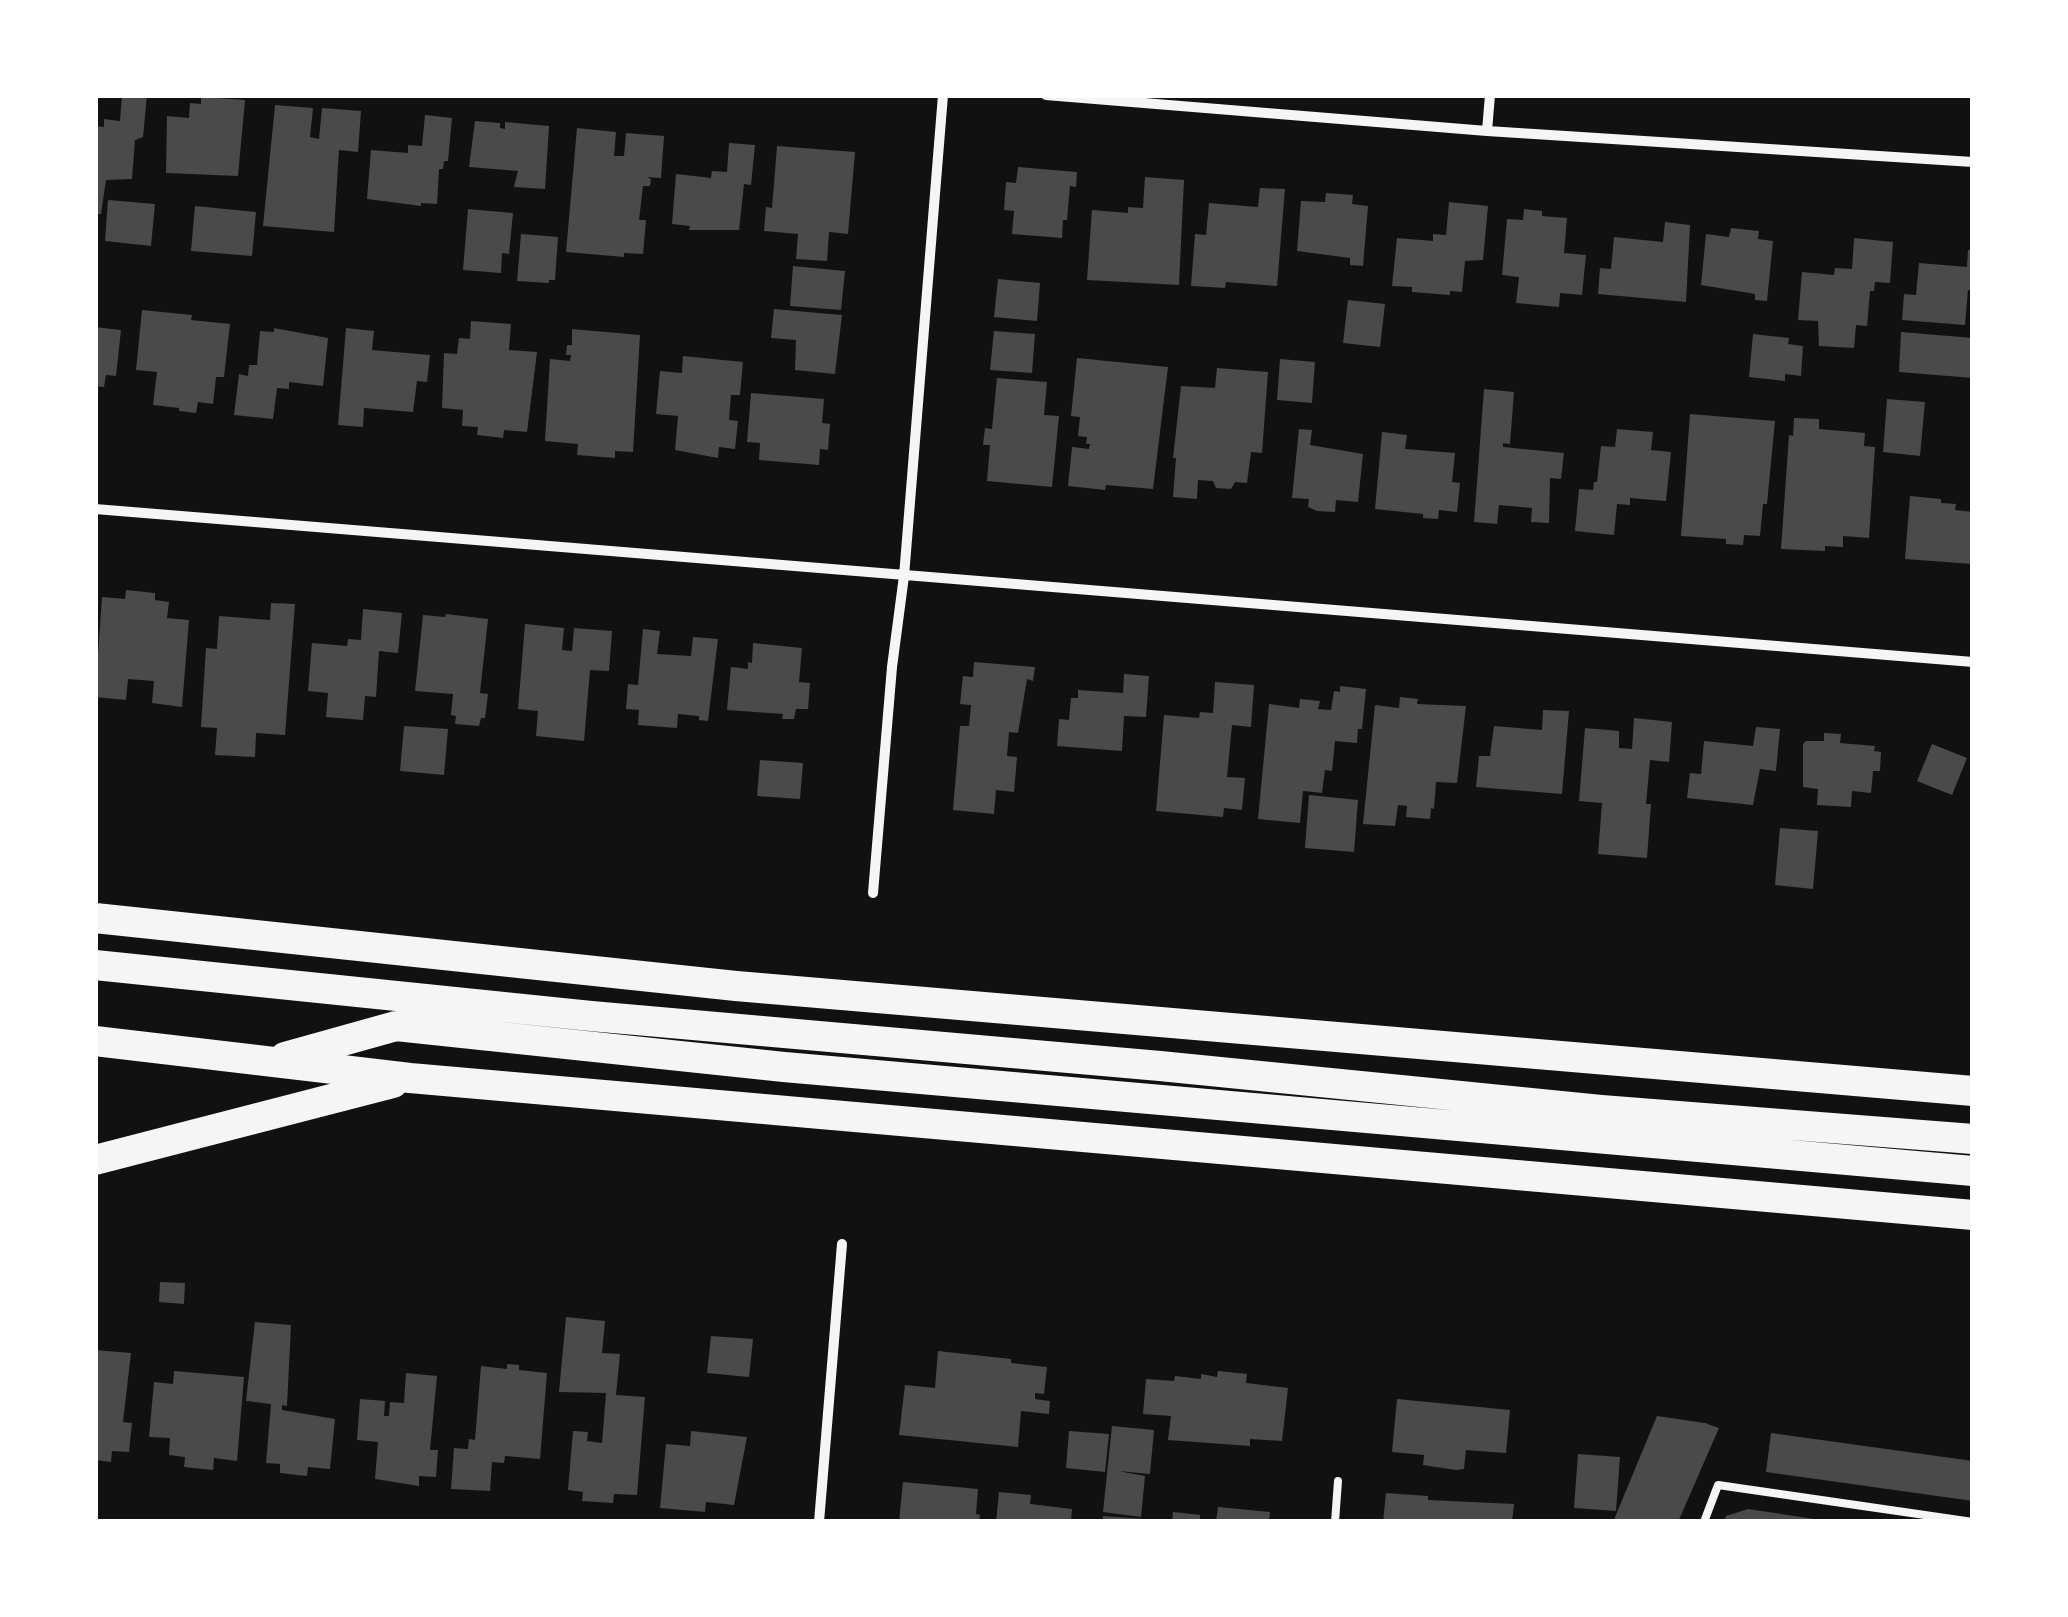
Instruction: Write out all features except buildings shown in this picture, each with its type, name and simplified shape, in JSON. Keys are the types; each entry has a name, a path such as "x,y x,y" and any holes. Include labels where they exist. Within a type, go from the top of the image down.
{"highway":[{"path":"95,918 736,986 1973,1091"},
{"path":"95,965 591,1016 1160,1066 1621,1112 1973,1139"},
{"path":"268,1062 396,1026 784,1067 1973,1170"},
{"path":"95,1041 410,1078 1973,1215"},
{"path":"95,1160 410,1078"}],"street":[{"path":"872,893 904,576 943,95"},
{"path":"1046,95 1488,131 1973,162"},
{"path":"1488,131 1490,95"},
{"path":"95,509 1973,662"},
{"path":"818,1522 842,1244"}],"lane":[{"path":"1335,1522 1338,1480"},
{"path":"1704,1522 1718,1485 1973,1522"}]}
